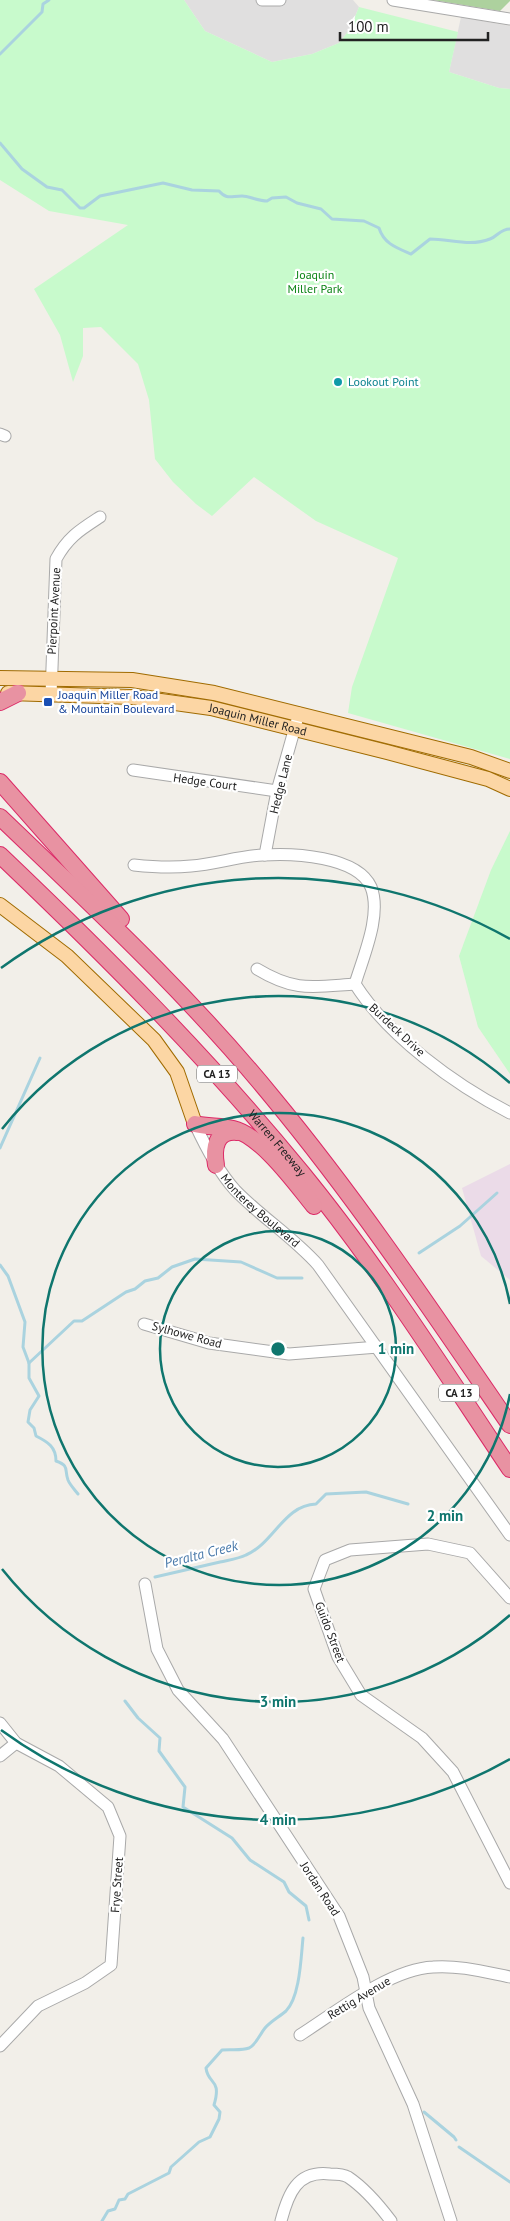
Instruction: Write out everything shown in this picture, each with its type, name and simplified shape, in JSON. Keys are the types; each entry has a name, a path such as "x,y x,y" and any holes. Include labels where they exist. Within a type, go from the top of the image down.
{"highway":[{"path":"0,702 19,685"},
{"path":"0,782 123,921 134,943"},
{"name":"Warren Freeway","path":"0,817 134,943 200,1013 326,1162 374,1227 510,1425"},
{"name":"Warren Freeway","path":"0,855 136,986 221,1078 302,1174 353,1239 510,1469"},
{"path":"195,1124 242,1132 258,1144 281,1167 407,1317"},
{"path":"216,1165 214,1149 220,1137 233,1131 242,1132"}],"main road":[{"path":"0,676 19,685"},
{"name":"Joaquin Miller Road","path":"0,694 19,685 50,677 132,680 214,693 299,713 471,757 510,771"},
{"name":"Joaquin Miller Road","path":"19,685 51,695 132,696 211,708 488,779 510,789"},
{"name":"Monterey Boulevard","path":"0,905 67,956 154,1040 176,1072 195,1124"}],"street":[{"path":"262,0 280,0"},
{"path":"393,0 510,19"},
{"name":"Pierpoint Avenue","path":"51,695 50,677 56,559 64,544 73,534 100,517"},
{"name":"Hedge Lane","path":"265,855 278,791 299,713"},
{"name":"Hedge Court","path":"134,770 278,791"},
{"path":"134,865 191,866 265,855 308,857 335,862 350,866 361,873 371,888 374,908 371,935 355,984 306,988 279,982 257,969"},
{"name":"Burdeck Drive","path":"355,984 365,1000 408,1043 456,1079 510,1113"},
{"name":"Monterey Boulevard","path":"195,1124 216,1165 240,1195 294,1240 318,1265 378,1346 510,1535"},
{"name":"Sylhowe Road","path":"144,1324 208,1343 289,1354 378,1346"},
{"name":"Guido Street","path":"510,1598 470,1553 428,1544 350,1550 325,1560 314,1588 338,1657 361,1695 422,1738 453,1772 510,1883"},
{"name":"Jordan Road","path":"145,1584 146,1602 157,1649 178,1690 223,1739 339,1916 363,1977 369,2008 413,2104 451,2221"},
{"name":"Frye Street","path":"0,1723 16,1743 59,1766 86,1786 108,1807 120,1836 110,1965 85,1983 38,2006 0,2046"},
{"path":"0,1756 16,1743"},
{"name":"Rettig Avenue","path":"300,2035 388,1980 410,1971 433,1967 460,1968 510,1977"},
{"path":"282,2221 291,2191 303,2178 318,2172 346,2176 375,2200 391,2221"}],"shaded area":[{"path":"184,0 353,0 359,7 350,29 339,43 312,54 272,62 205,31"},
{"path":"461,17 510,26 510,89 499,88 449,72"},
{"path":"510,1164 510,1280 481,1256 462,1188"}],"green space":[{"name":"Joaquin Miller Park","path":"0,0 184,0 205,31 272,62 312,54 339,43 350,29 359,7 458,32 449,72 499,88 510,89 510,759 348,713 352,687 398,558 316,521 254,477 212,516 196,504 173,482 155,459 149,400 138,364 101,327 83,328 83,356 73,382 60,335 34,289 128,225 49,211 0,180"},
{"path":"433,0 510,0 510,1 500,11"},
{"path":"510,831 510,1074 478,1027 459,956 491,870"}],"waterway":[{"path":"0,54 42,12 43,4 49,0"},
{"path":"0,143 22,169 47,187 62,190 80,208 84,208 100,196 163,183 192,190 219,191 227,197 245,196 264,201 272,198 286,197 297,203 321,209 332,219 364,221 379,228 384,238 392,245 411,254 430,239 475,242 493,238 504,230 510,229"},
{"path":"0,1148 40,1058"},
{"path":"419,1253 460,1226 497,1193"},
{"path":"29,1363 74,1321 82,1321 145,1281 158,1278 172,1267 195,1259 241,1262 277,1278 302,1278"},
{"name":"Peralta Creek","path":"0,1265 8,1276 25,1322 23,1347 29,1363 29,1378 39,1396 30,1410 28,1422 34,1428 36,1436 48,1443 53,1449 56,1461 65,1466 69,1482 78,1494"},
{"name":"Peralta Creek","path":"155,1577 246,1555 264,1542 287,1517 305,1506 316,1504 326,1494 366,1492 408,1504"},
{"name":"Peralta Creek","path":"125,1701 138,1718 160,1738 159,1751 185,1787 183,1807 232,1838 250,1860 284,1882 289,1892 306,1906 309,1920"},
{"name":"Peralta Creek","path":"102,2221 108,2211 115,2209 119,2200 125,2199 128,2194 169,2173 171,2167 199,2142 210,2137 219,2119 220,2112 214,2105 216,2086 209,2077 206,2068 222,2050 251,2047 263,2030 291,2005 297,1987 303,1938"},
{"path":"424,2112 456,2140"},
{"path":"459,2147 510,2182"}],"place":[{"name":"Lookout Point","path":"338,382"},
{"name":"Joaquin Miller Road & Mountain Boulevard","path":"48,702"}]}
